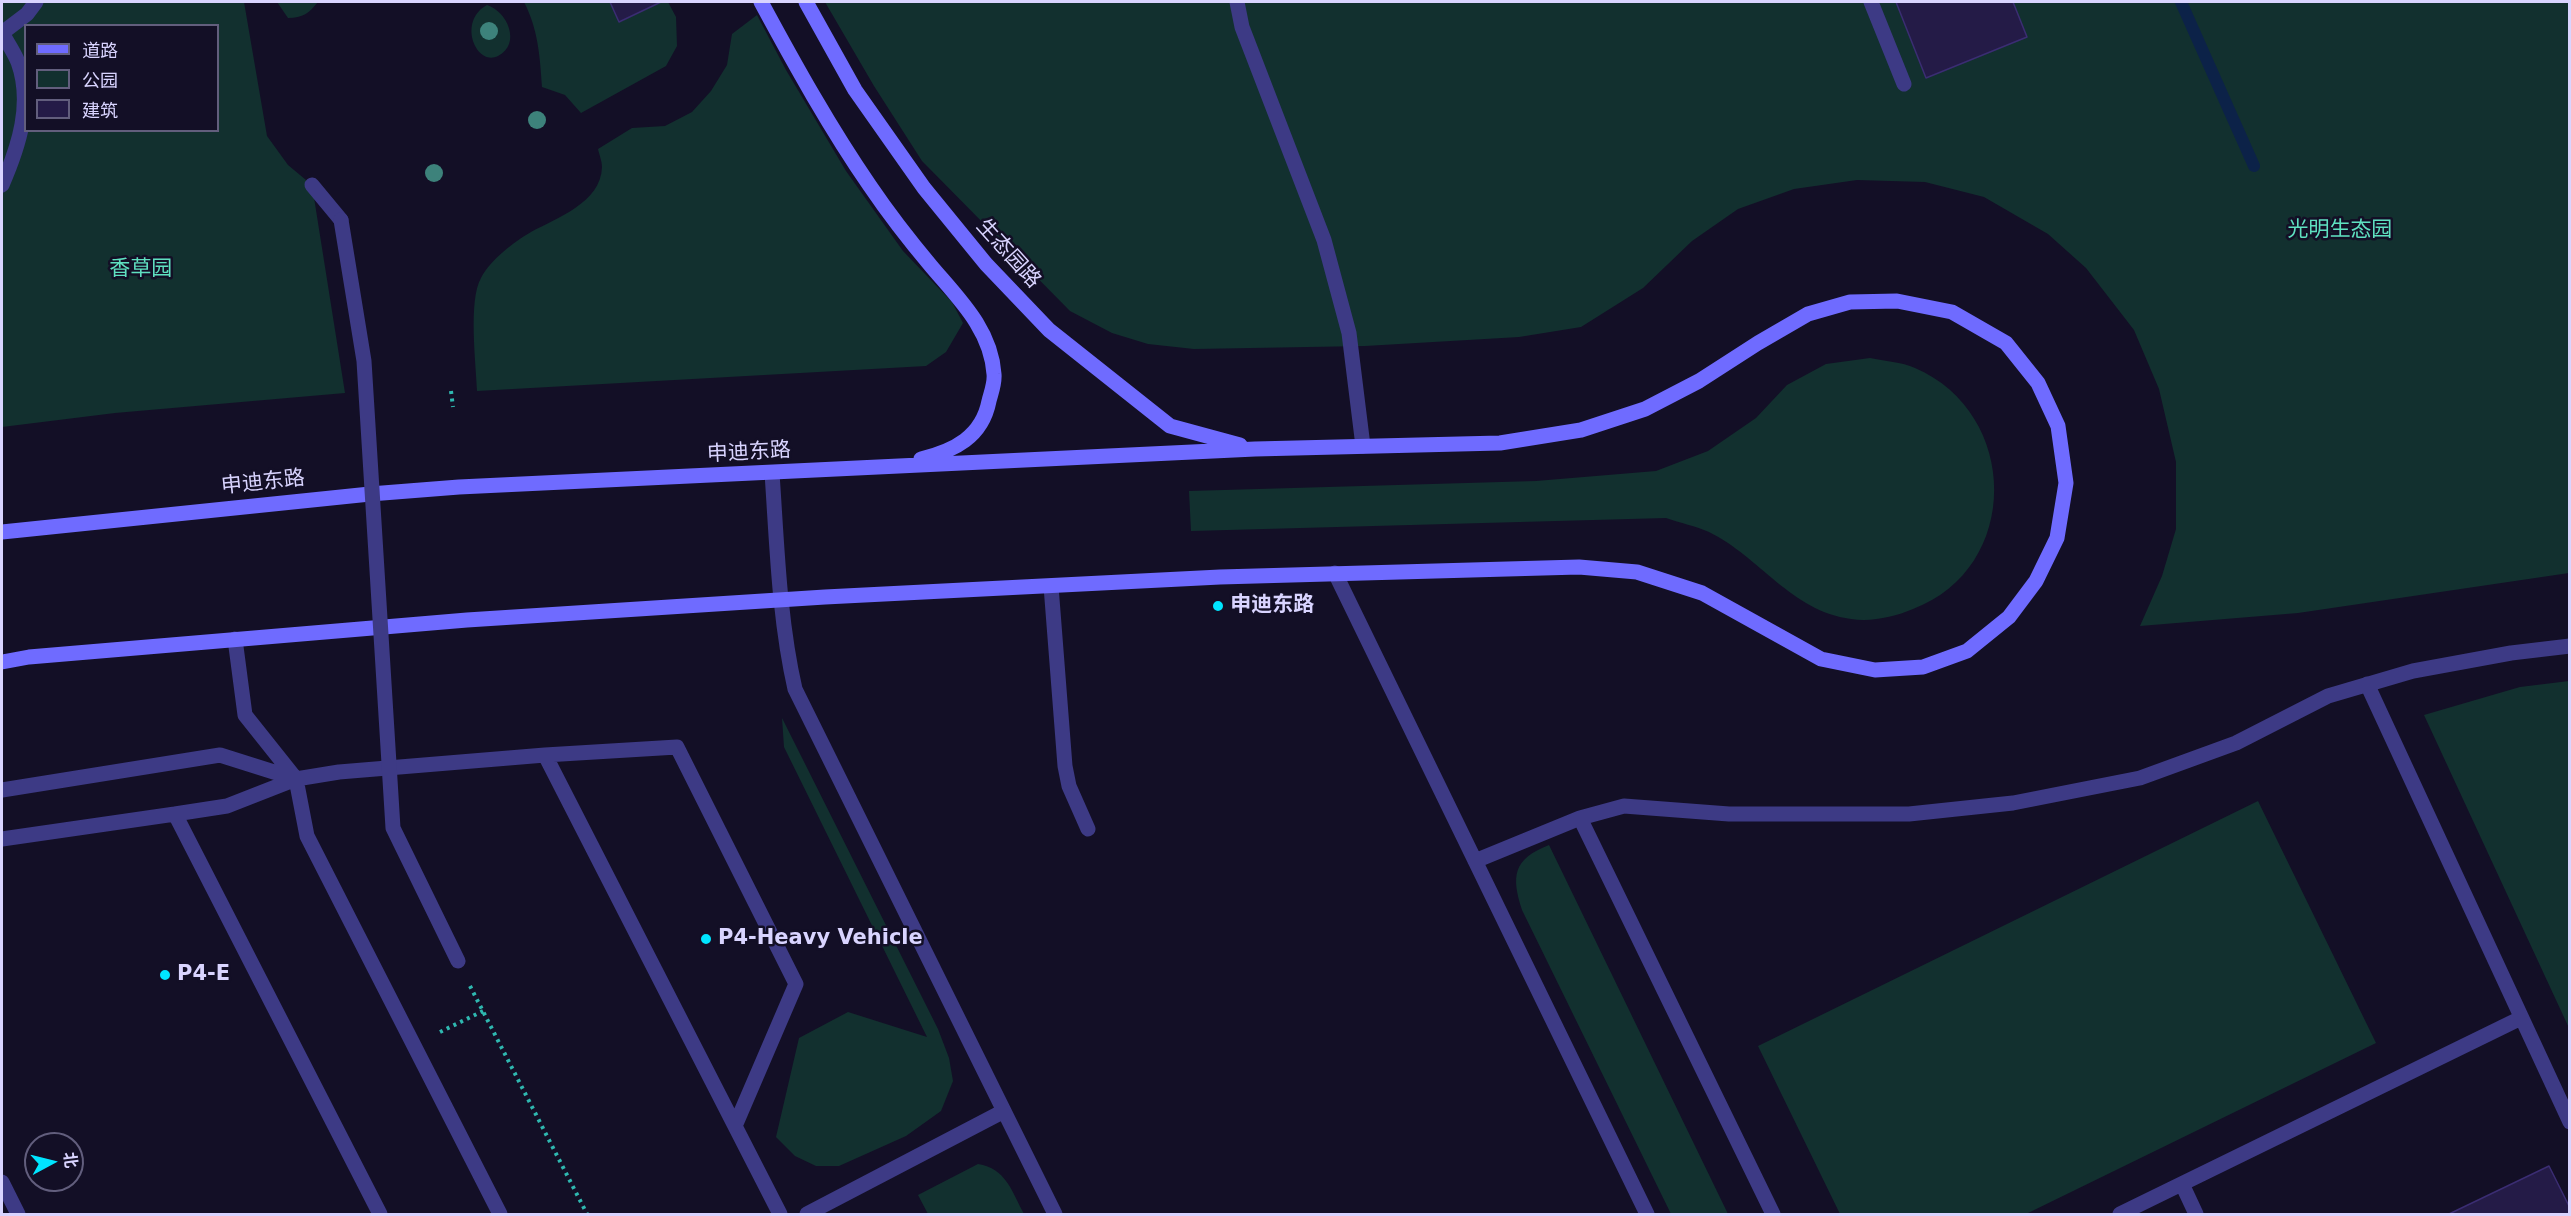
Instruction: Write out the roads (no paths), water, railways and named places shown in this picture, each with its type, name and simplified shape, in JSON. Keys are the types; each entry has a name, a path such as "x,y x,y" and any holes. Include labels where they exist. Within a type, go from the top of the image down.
{"street":[{"path":"24,84 17,61 2,33 27,14 36,2"},
{"path":"761,2 825,116 870,186 932,267 959,296 976,321 988,347 994,376 988,407 977,431 959,445 936,455 889,467"},
{"name":"生态园路","path":"806,2 855,90 924,188 986,264 1049,330 1170,426 1255,449"},
{"path":"1238,2 1242,27 1327,250 1349,333 1363,446"},
{"path":"1871,2 1904,84"},
{"path":"2,185 20,136 24,109"},
{"path":"312,185 341,220 363,361 393,828 458,961"},
{"name":"申迪东路","path":"2,531 448,488 1255,449 1500,443 1581,430 1646,409 1699,381 1808,314 1850,302 1896,301 1952,312 2006,343 2038,383 2058,426 2066,483 2057,538 2036,581 2009,617 1967,651 1923,666 1875,670 1821,658 1702,593 1637,572 1578,567 1335,573"},
{"path":"772,473 786,644 795,689 1055,1215"},
{"path":"2,662 29,657 450,621 782,600 1335,573 1647,1215"},
{"path":"1051,586 1065,766 1069,786 1088,829"},
{"path":"235,639 245,715 296,779 307,836 500,1215"},
{"path":"1475,861 1580,818 1624,806 1728,814 1909,814 2013,803 2140,778 2236,743 2328,696 2367,684 2424,669 2511,653 2570,646"},
{"path":"2367,684 2570,1122"},
{"path":"2,839 227,806 296,779 339,772 677,747 796,984 735,1126"},
{"path":"2,790 220,755 296,779"},
{"path":"545,755 780,1215"},
{"path":"175,814 380,1215"},
{"path":"1580,818 1773,1215"},
{"path":"2120,1215 2521,1018"},
{"path":"807,1215 1004,1111"},
{"path":"2,1182 18,1215"},
{"path":"2182,1184 2196,1215"}],"waterway":[{"path":"2181,2 2254,166"}],"place":[{"name":"申迪东路","path":"1218,606"},
{"name":"P4-Heavy Vehicle","path":"706,939"},
{"name":"P4-E","path":"165,975"}],"park label":[{"name":"光明生态园","path":"2340,231"},
{"name":"香草园","path":"141,270"}]}
